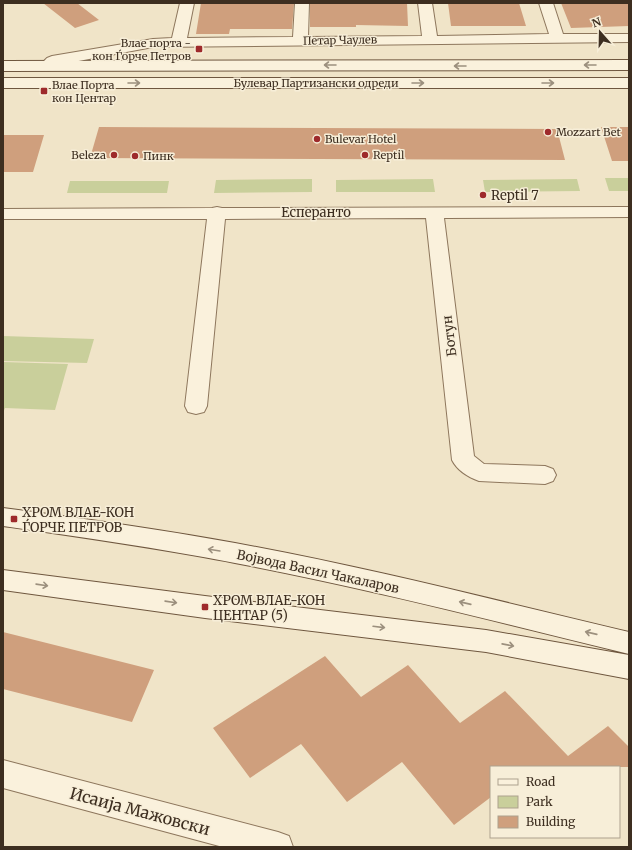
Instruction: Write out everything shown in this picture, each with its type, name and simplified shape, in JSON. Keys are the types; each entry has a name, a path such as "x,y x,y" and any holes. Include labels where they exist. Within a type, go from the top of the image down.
{"street":[{"path":"179,42 187,3"},
{"path":"300,41 302,3"},
{"path":"425,3 430,39"},
{"path":"546,3 557,38"},
{"name":"Петар Чаулев","path":"52,61 153,43 629,38"},
{"path":"3,60 52,61 76,65"},
{"name":"Булевар Партизански одреди","path":"3,66 629,65"},
{"name":"Булевар Партизански одреди","path":"3,82 25,84 629,83"},
{"path":"3,86 25,84"},
{"path":"196,406 217,212"},
{"name":"Есперанто","path":"3,214 217,212 629,212"},
{"name":"Ботун","path":"434,212 463,460 479,472 545,475"},
{"name":"Војвода Васил Чакаларов","path":"3,517 104,531 235,553 416,592 629,643"},
{"path":"3,580 205,607 486,641 629,668"},
{"name":"Исаија Мажовски","path":"3,774 278,847"}],"green space":[{"path":"605,178 629,178 629,191 609,191"},
{"path":"312,179 312,192 214,193 216,180"},
{"path":"433,179 435,192 336,192 336,180"},
{"path":"577,179 580,191 485,192 483,180"},
{"path":"70,181 169,181 167,193 67,193"},
{"path":"3,336 94,339 87,363 3,361"},
{"path":"3,362 68,364 55,410 5,408 3,413"}],"building":[{"path":"43,3 77,3 99,20 75,28"},
{"path":"201,3 294,3 292,29 230,29 229,34 196,34"},
{"path":"310,3 407,3 408,26 356,25 356,27 310,27"},
{"path":"448,3 519,3 526,26 451,26"},
{"path":"561,3 629,3 629,26 571,28"},
{"path":"99,127 557,129 565,160 90,158"},
{"path":"601,127 629,127 629,161 612,161"},
{"path":"3,135 44,135 33,172 3,172"},
{"path":"3,632 154,670 132,722 3,689"},
{"path":"325,656 361,697 408,665 460,723 505,691 568,756 608,726 629,747 629,767 490,766 490,798 454,825 402,762 347,802 301,744 250,778 213,728"}],"place":[{"name":"Влае порта - кон Ѓорче Петров","path":"199,49"},
{"name":"Влае Порта кон Центар","path":"44,91"},
{"name":"Mozzart Bet","path":"548,132"},
{"name":"Bulevar Hotel","path":"317,139"},
{"name":"Beleza","path":"114,155"},
{"name":"Reptil","path":"365,155"},
{"name":"Пинк","path":"135,156"},
{"name":"Reptil 7","path":"483,195"},
{"name":"ХРОМ ВЛАЕ-КОН ЃОРЧЕ ПЕТРОВ","path":"14,519"},
{"name":"ХРОМ ВЛАЕ-КОН ЦЕНТАР (5)","path":"205,607"}]}
